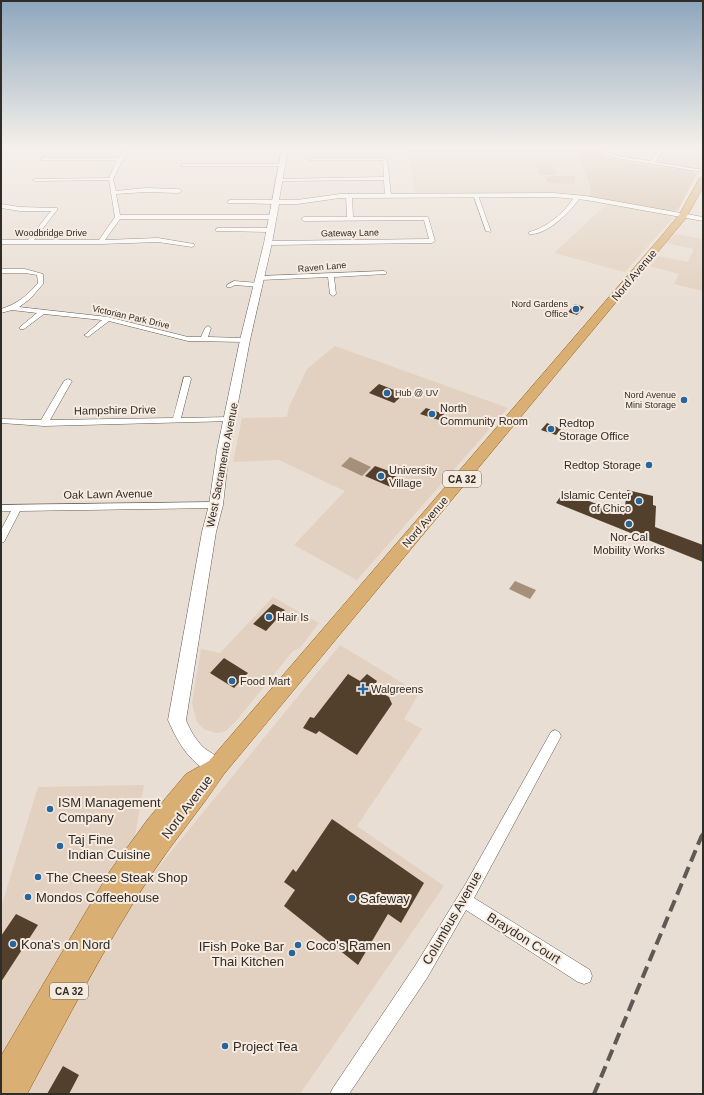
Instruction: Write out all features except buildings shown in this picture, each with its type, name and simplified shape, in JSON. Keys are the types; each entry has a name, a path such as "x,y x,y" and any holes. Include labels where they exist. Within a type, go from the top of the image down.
{"main road":[{"name":"Nord Avenue","path":"12,1094 94,947 142,868 203,788 217,767 514,418 683,216 692,200"},
{"name":"Nord Avenue","path":"1,1082 87,930 118,879 156,827 193,782 217,767"}],"street":[{"path":"100,242 118,217 115,200"},
{"path":"230,202 297,202 313,200"},
{"path":"304,219 350,218 349,200"},
{"path":"477,200 489,231"},
{"path":"531,233 541,231 572,206 575,200"},
{"path":"594,200 703,219"},
{"name":"West Sacramento Avenue","path":"217,767 199,757 184,739 177,720 209,532 216,505 223,450 245,340 260,282 275,202"},
{"path":"1,206 20,209 55,209 30,242"},
{"path":"118,217 273,217"},
{"name":"Gateway Lane","path":"268,243 432,241 426,218 350,218"},
{"path":"218,230 270,230"},
{"name":"Woodbridge Drive","path":"1,242 100,242 158,240 192,245"},
{"name":"Victorian Park Drive","path":"1,271 25,271 40,274 41,283 27,301 13,308 1,311"},
{"name":"Raven Lane","path":"228,286 234,283 260,282 331,274 384,273"},
{"path":"331,274 333,294"},
{"name":"Victorian Park Drive","path":"13,308 108,319 188,339 245,340"},
{"path":"22,328 42,312"},
{"path":"88,335 108,319"},
{"path":"204,340 208,328"},
{"path":"176,420 188,379"},
{"path":"44,423 68,381"},
{"name":"Hampshire Drive","path":"1,421 44,423 230,419"},
{"name":"Oak Lawn Avenue","path":"1,508 216,505"},
{"path":"1,539 17,508"},
{"name":"Columbus Avenue","path":"339,1094 421,972 464,900 555,736"},
{"name":"Braydon Court","path":"464,900 584,976"}],"shaded area":[{"path":"606,200 683,200 678,210 668,211"},
{"path":"607,204 665,214 673,218 625,272 554,253"},
{"path":"676,234 703,239 703,291 674,284 679,274 649,266 658,256 688,262 694,249 666,243"},
{"name":"University Village","path":"335,346 508,408 357,580 294,545 345,491 279,460 233,462 242,418 287,417 289,407 307,369"},
{"path":"350,457 371,467 362,476 341,466"},
{"path":"515,581 536,590 530,599 509,589"},
{"path":"273,597 319,623 300,648 293,651 237,720 226,731 217,733 205,730 197,722 192,703 201,649 220,653"},
{"path":"340,645 419,693 404,719 422,729 357,826 444,886 300,1094 24,1094 124,913 151,876"},
{"path":"144,785 134,841 1,1064 1,907 38,787"}],"railway":[{"path":"594,1094 702,835"}],"place":[{"name":"Nord Gardens Office","path":"576,309"},
{"name":"Hub @ UV","path":"387,393"},
{"name":"Nord Avenue Mini Storage","path":"684,400"},
{"name":"North Community Room","path":"432,414"},
{"name":"Redtop Storage Office","path":"551,429"},
{"name":"Redtop Storage","path":"649,465"},
{"name":"University Village","path":"381,476"},
{"name":"Islamic Center of Chico","path":"639,501"},
{"name":"Nor-Cal Mobility Works","path":"629,524"},
{"name":"Hair Is","path":"269,617"},
{"name":"Food Mart","path":"232,681"},
{"name":"Walgreens","path":"363,689"},
{"name":"ISM Management Company","path":"50,809"},
{"name":"Taj Fine Indian Cuisine","path":"60,846"},
{"name":"The Cheese Steak Shop","path":"38,877"},
{"name":"Mondos Coffeehouse","path":"28,897"},
{"name":"Safeway","path":"352,898"},
{"name":"Kona's on Nord","path":"13,944"},
{"name":"Coco's Ramen","path":"298,945"},
{"name":"IFish Poke Bar Thai Kitchen","path":"292,953"},
{"name":"Project Tea","path":"225,1046"}]}
